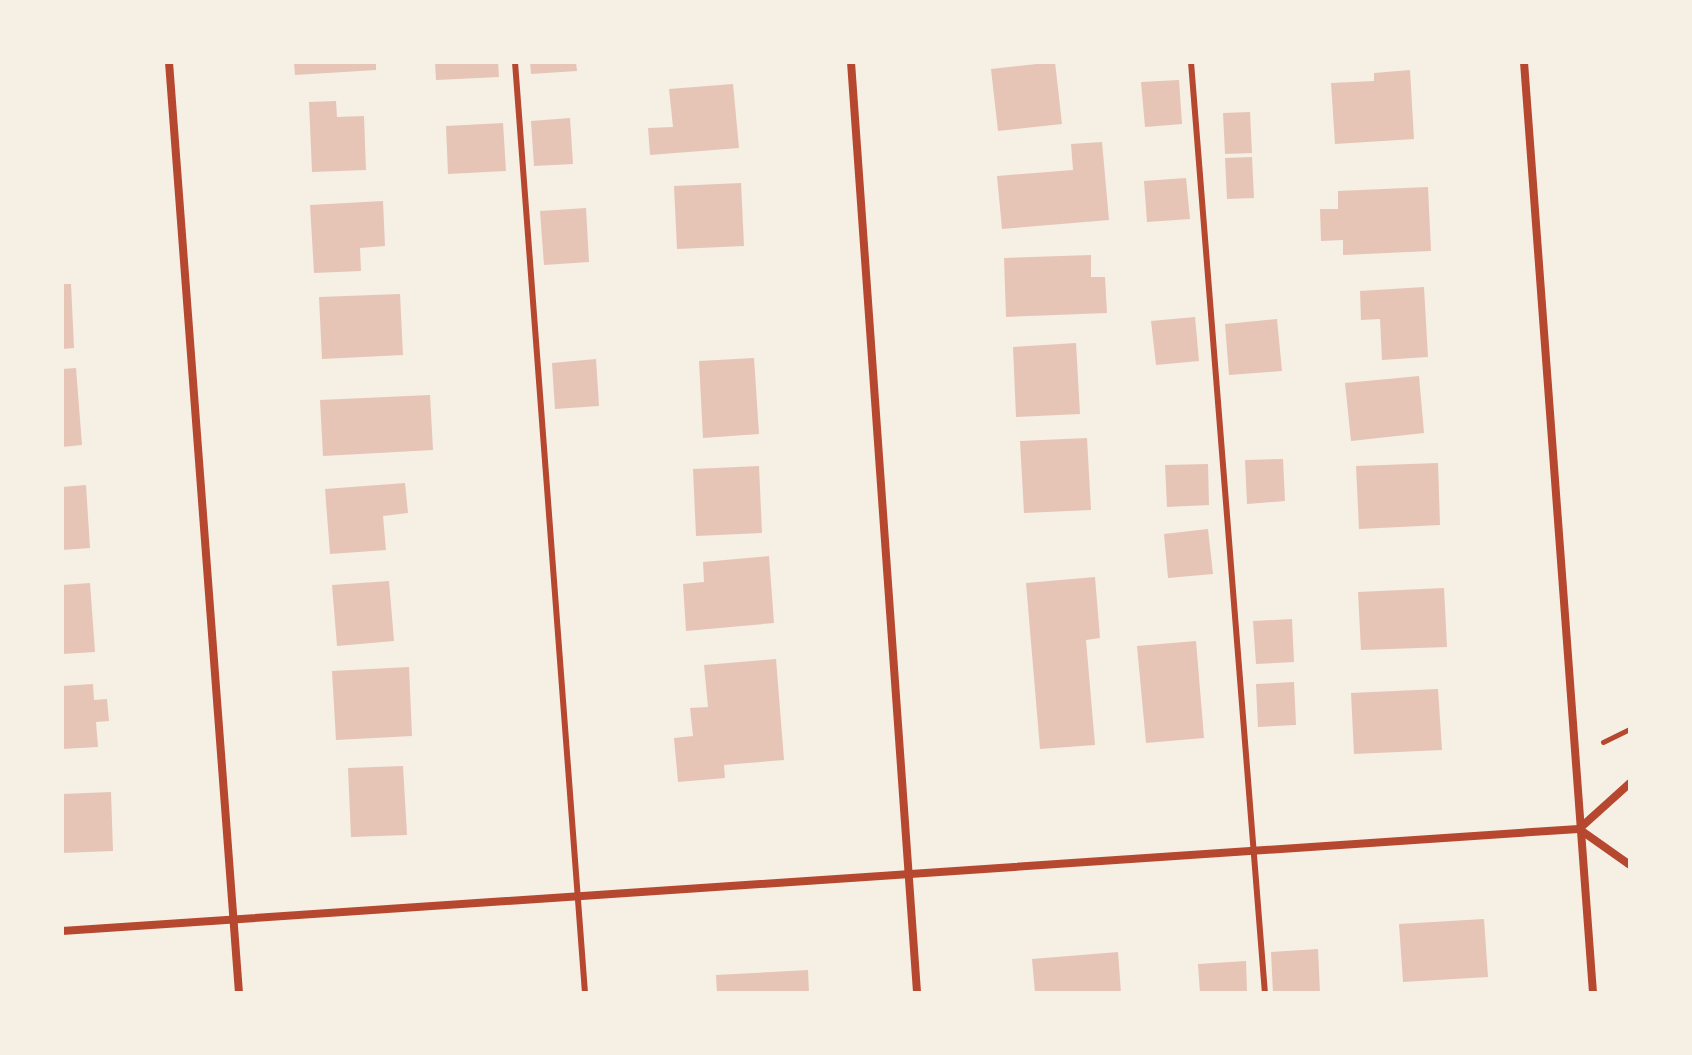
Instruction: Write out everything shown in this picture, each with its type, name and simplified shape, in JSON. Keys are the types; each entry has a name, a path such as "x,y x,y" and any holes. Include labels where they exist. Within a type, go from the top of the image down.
{"street":[{"path":"169,62 239,993"},
{"path":"851,62 917,993"},
{"path":"1524,62 1593,993"},
{"path":"62,931 1579,829 1630,783"},
{"path":"1579,829 1630,865"}],"lane":[{"path":"515,62 585,993"},
{"path":"1191,62 1265,993"}],"path":[{"path":"1603,742 1630,729"}],"building":[{"path":"294,62 376,62 376,70 295,75"},
{"path":"435,62 498,62 499,77 436,80"},
{"path":"530,62 576,62 577,71 531,74"},
{"path":"1055,62 1062,124 998,131 991,69"},
{"path":"1410,70 1414,139 1335,144 1331,83 1374,81 1374,73"},
{"path":"1179,80 1182,124 1145,127 1141,82"},
{"path":"733,84 739,148 650,155 648,128 673,127 669,89"},
{"path":"336,101 337,117 364,116 366,170 312,172 309,102"},
{"path":"1250,112 1252,153 1225,154 1223,113"},
{"path":"570,118 573,164 534,166 531,121"},
{"path":"503,123 506,171 448,174 446,126"},
{"path":"1102,142 1109,220 1002,229 997,176 1073,170 1071,144"},
{"path":"1252,157 1254,198 1227,199 1225,158"},
{"path":"1186,178 1190,219 1147,222 1144,181"},
{"path":"741,183 744,246 677,249 674,186"},
{"path":"1428,187 1431,251 1343,255 1343,240 1321,241 1320,209 1338,209 1338,191"},
{"path":"383,201 385,246 360,248 361,271 314,273 310,205"},
{"path":"586,208 589,262 544,265 540,211"},
{"path":"1091,255 1091,277 1105,277 1107,313 1006,317 1004,258"},
{"path":"62,284 71,284 74,348 62,349"},
{"path":"1424,287 1428,357 1382,360 1380,319 1361,320 1360,291"},
{"path":"400,294 403,355 322,359 319,297"},
{"path":"1195,317 1199,361 1156,365 1151,321"},
{"path":"1277,319 1282,371 1229,375 1225,324"},
{"path":"1076,343 1080,414 1016,417 1013,347"},
{"path":"754,358 759,434 703,438 699,361"},
{"path":"596,359 599,406 555,409 552,363"},
{"path":"76,368 82,445 62,447 62,369"},
{"path":"1419,376 1424,433 1351,441 1345,383"},
{"path":"430,395 433,450 323,456 320,400"},
{"path":"1087,438 1091,510 1024,513 1020,441"},
{"path":"1283,459 1285,501 1247,504 1245,460"},
{"path":"1438,463 1440,525 1359,529 1356,466"},
{"path":"1208,464 1209,505 1167,507 1165,465"},
{"path":"759,466 762,533 696,536 693,469"},
{"path":"405,483 408,513 383,516 386,550 330,554 325,489"},
{"path":"86,485 90,548 62,550 62,487"},
{"path":"1208,529 1213,574 1168,578 1164,534"},
{"path":"769,556 774,623 686,631 683,584 704,582 703,562"},
{"path":"1095,577 1100,638 1086,640 1095,745 1040,749 1026,583"},
{"path":"389,581 394,641 337,646 332,585"},
{"path":"90,583 95,652 62,654 62,585"},
{"path":"1444,588 1447,647 1361,650 1358,592"},
{"path":"1292,619 1294,662 1256,664 1253,621"},
{"path":"1196,641 1204,738 1146,743 1137,646"},
{"path":"776,659 784,760 724,765 725,778 678,782 674,738 693,736 690,708 708,707 704,665"},
{"path":"409,667 412,736 336,740 332,671"},
{"path":"1294,682 1296,725 1258,727 1256,684"},
{"path":"93,684 94,700 107,699 109,721 96,722 98,747 62,749 62,686"},
{"path":"1438,689 1442,750 1354,754 1351,693"},
{"path":"403,766 407,835 351,837 348,768"},
{"path":"111,792 113,851 62,853 62,794"},
{"path":"1484,919 1488,977 1403,982 1399,924"},
{"path":"1318,949 1320,993 1273,993 1271,952"},
{"path":"1118,952 1121,993 1035,993 1032,959"},
{"path":"1246,961 1247,993 1200,993 1198,964"},
{"path":"808,970 809,993 717,993 716,975"}]}
